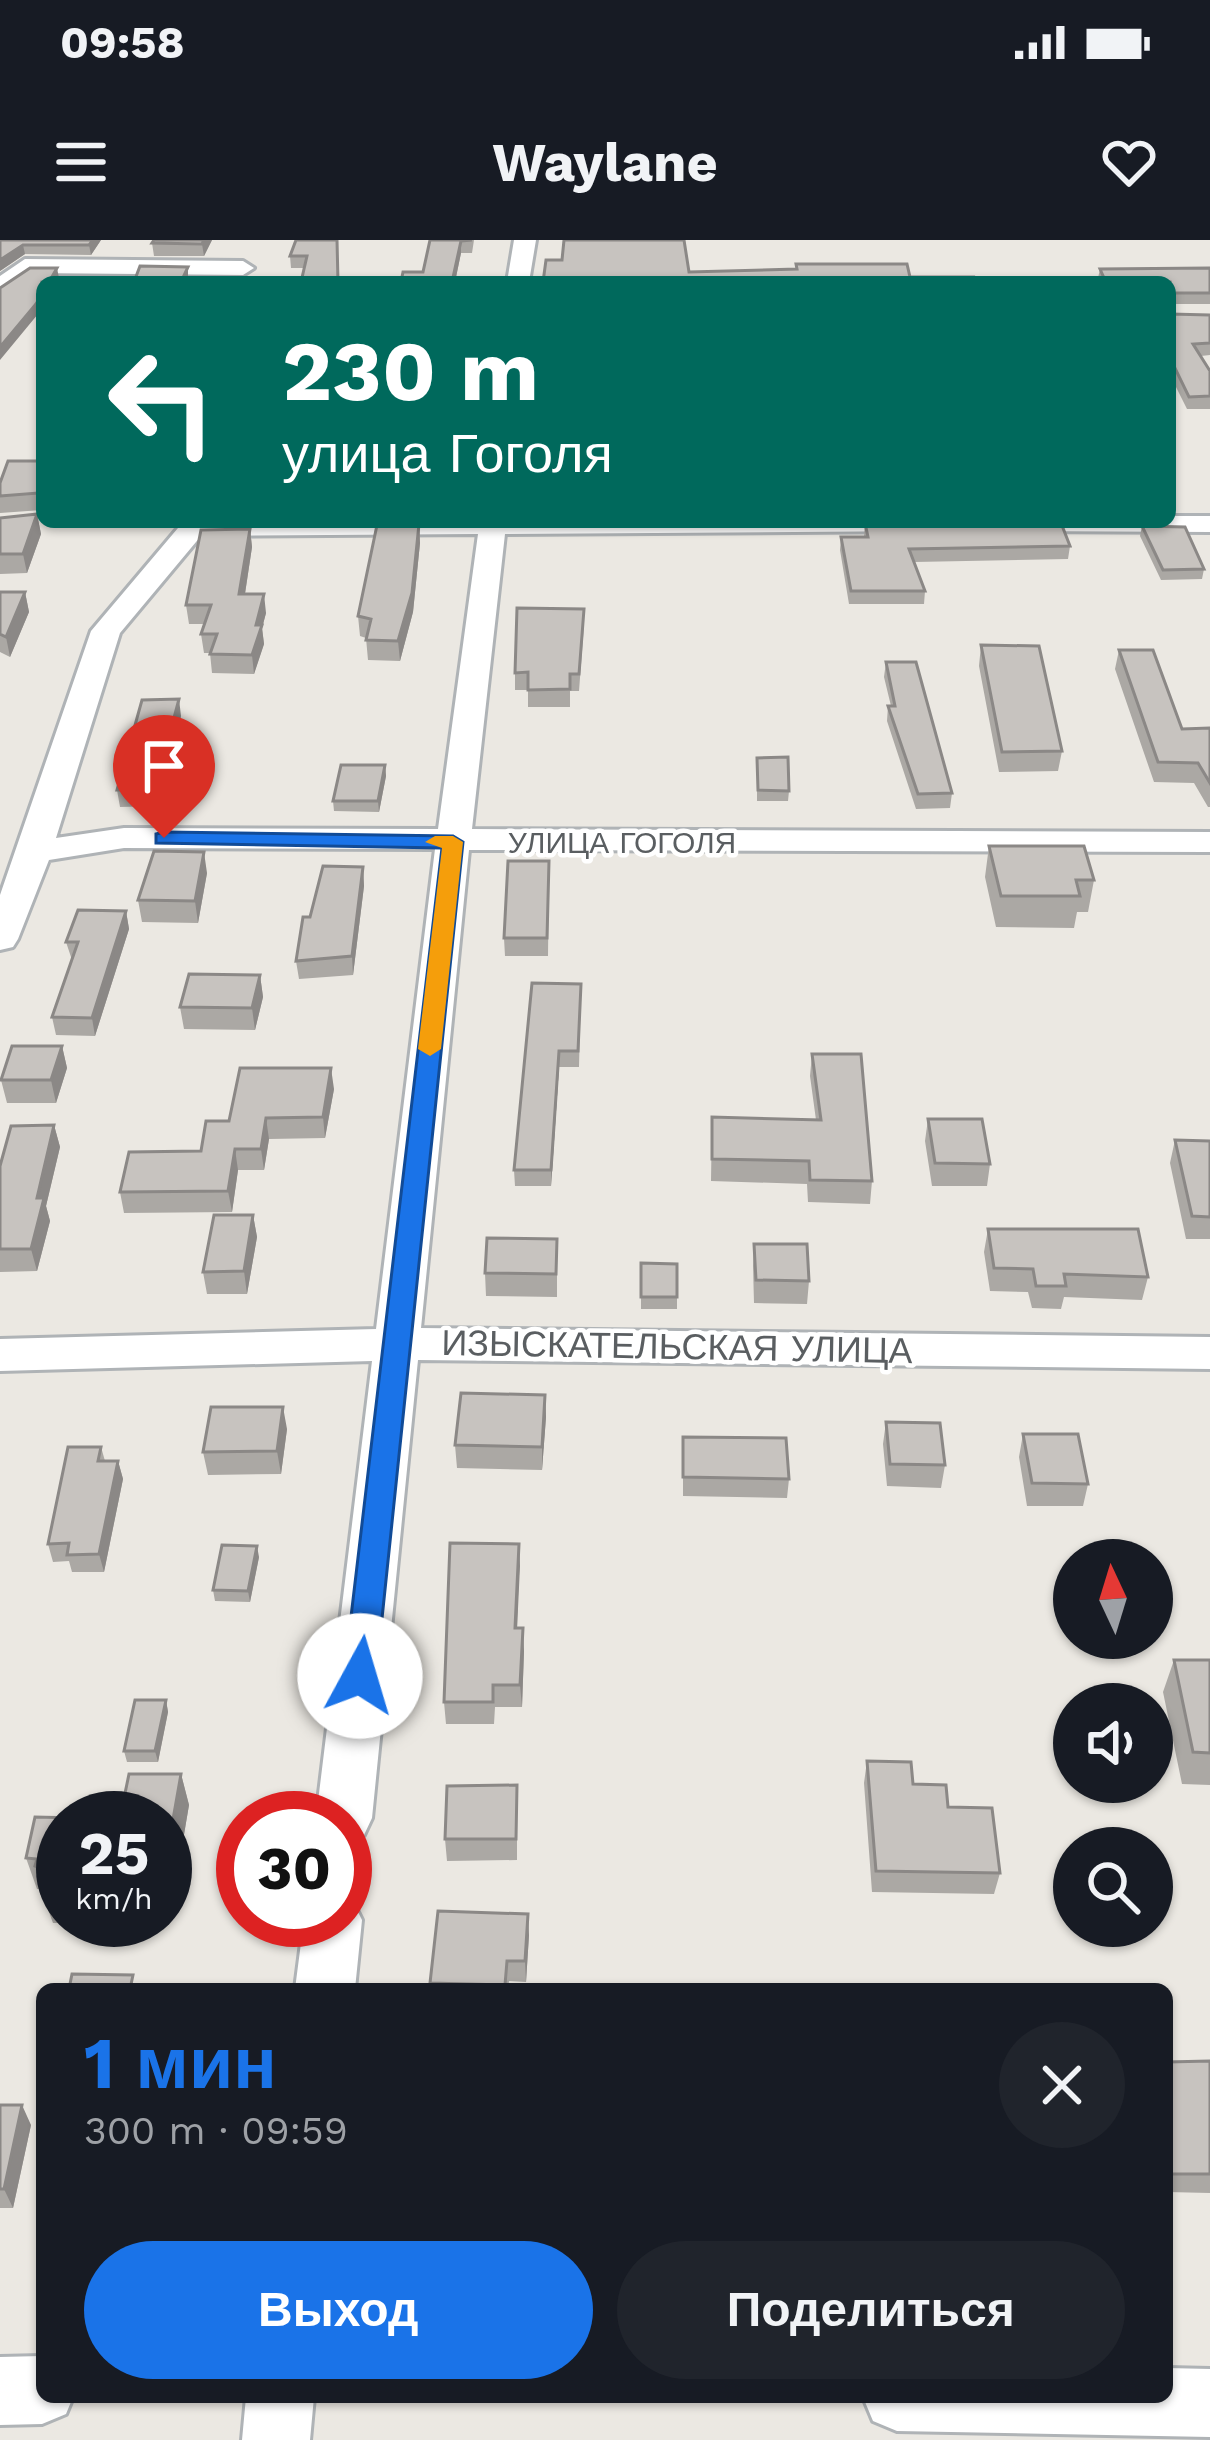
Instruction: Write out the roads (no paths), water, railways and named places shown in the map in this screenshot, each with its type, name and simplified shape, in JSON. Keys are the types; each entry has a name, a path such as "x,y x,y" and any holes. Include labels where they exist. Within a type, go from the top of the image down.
{"street":[{"path":"519,276 524,240"},
{"path":"0,288 25,266 247,269"},
{"path":"1176,524 1210,524"},
{"path":"0,940 106,632 188,528"},
{"path":"347,1791 492,528"},
{"name":"УЛИЦА ГОГОЛЯ","path":"34,852 124,838 1210,842"},
{"name":"ИЗЫСКАТЕЛЬСКАЯ УЛИЦА","path":"0,1355 397,1344 1210,1353"},
{"path":"326,1983 330,1947"},
{"path":"0,2391 36,2390"},
{"path":"1173,2402 1210,2403"},
{"path":"276,2440 279,2403"}]}
